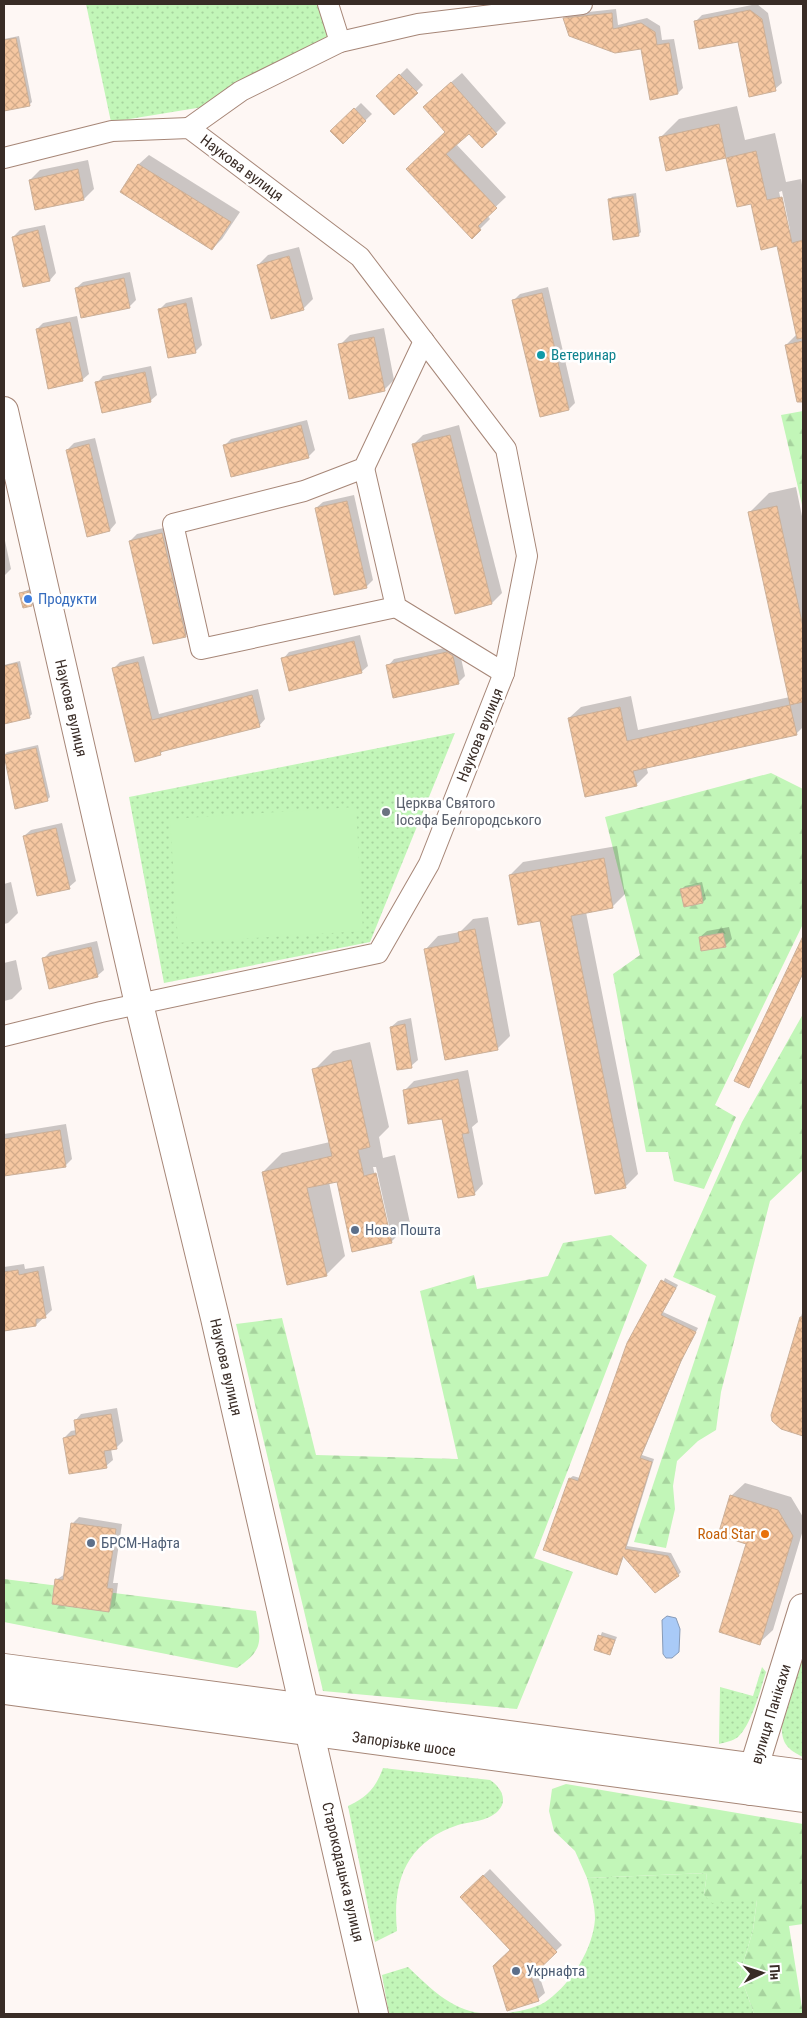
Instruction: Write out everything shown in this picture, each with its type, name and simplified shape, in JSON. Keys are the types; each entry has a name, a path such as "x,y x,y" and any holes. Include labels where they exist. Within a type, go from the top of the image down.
{"street":[{"path":"328,4 340,42"},
{"path":"189,128 241,91 340,42 418,24 582,4"},
{"name":"Наукова вулиця","path":"4,158 112,131 189,128 360,257 506,449 527,556 504,673 429,864 378,953 139,1004 4,1036"},
{"path":"364,468 304,491 173,524 200,649 396,607 364,468 424,342"},
{"name":"Наукова вулиця","path":"4,411 139,1004 215,1318 308,1720"},
{"name":"Наукова вулиця","path":"396,607 504,673"},
{"name":"вулиця Панікахи","path":"753,1779 803,1608"},
{"name":"Запорізьке шосе","path":"4,1668 308,1720"},
{"name":"Запорізьке шосе","path":"4,1690 308,1720 753,1779 803,1798"},
{"name":"Старокодацька вулиця","path":"308,1720 374,2014"},
{"name":"Запорізьке шосе","path":"753,1779 803,1774"}],"green space":[{"path":"86,4 321,4 332,38 203,107 111,122"},
{"path":"803,411 803,509 781,415"},
{"path":"455,733 370,942 164,983 129,797"},
{"path":"771,773 803,789 803,924 715,1105 736,1117 704,1189 674,1181 668,1152 646,1152 613,974 640,955 605,817"},
{"path":"356,807 363,931 178,943 170,819"},
{"path":"803,1014 803,1170 770,1201 721,1392 716,1430 698,1441 677,1461 673,1486 675,1509 666,1548 634,1542 716,1296 673,1277 742,1122"},
{"path":"611,1235 647,1265 534,1558 573,1572 517,1709 323,1691 236,1324 282,1318 316,1455 458,1459 420,1291 474,1275 477,1289 548,1276 563,1243"},
{"path":"4,1579 256,1611 259,1630 258,1644 252,1655 237,1668 4,1622"},
{"path":"803,1658 803,1757 793,1752 786,1745 782,1726"},
{"path":"762,1667 766,1672 747,1724 738,1737 719,1744 720,1687 753,1696"},
{"path":"383,1768 490,1780 500,1790 503,1802 494,1815 441,1832 426,1842 415,1853 406,1865 397,1895 397,1931 375,1942 348,1806 361,1799 370,1791"},
{"path":"566,1784 803,1824 803,1924 789,1926 803,2014 754,2014 740,1974 753,1930 757,1900 712,1903 704,1895 707,1873 587,1878 575,1851 554,1831 549,1811 552,1789"},
{"path":"707,1873 704,1895 757,1900 753,1930 740,1974 754,2014 499,2014 521,2011 541,2004 557,1993 565,1984 580,1964 590,1942 595,1919 587,1878"},
{"path":"408,1967 429,1987 452,2004 470,2011 488,2014 389,2014 382,1975"}],"water":[{"path":"667,1616 676,1618 680,1629 679,1652 672,1658 666,1658 663,1654 662,1620"}],"building":[{"path":"750,10 762,19 776,91 749,97 738,42 699,49 694,21"},
{"path":"612,13 613,29 641,23 655,32 657,45 669,43 678,94 650,100 641,49 615,53 569,36 563,18"},
{"path":"16,38 30,106 4,111 4,40"},
{"path":"399,74 418,93 394,115 376,96"},
{"path":"451,82 497,134 482,148 469,134 446,154 497,208 478,226 481,230 472,239 406,169 445,132 423,107"},
{"path":"354,108 366,121 343,144 330,131"},
{"path":"719,124 726,158 666,171 659,137"},
{"path":"756,151 767,200 782,197 792,243 803,240 803,338 797,339 777,246 761,250 751,204 737,207 726,158"},
{"path":"138,164 231,222 212,250 120,192"},
{"path":"78,169 84,200 35,210 29,180"},
{"path":"633,196 639,236 613,240 608,199"},
{"path":"38,230 50,281 23,287 12,237"},
{"path":"289,256 304,310 271,319 257,265"},
{"path":"124,278 130,308 81,318 75,288"},
{"name":"Ветеринар","path":"542,293 569,410 540,417 512,300"},
{"path":"186,303 196,353 168,358 158,309"},
{"path":"70,322 83,381 48,389 36,329"},
{"path":"374,337 385,391 349,399 338,344"},
{"path":"803,341 803,402 797,402 785,345"},
{"path":"145,372 151,402 102,413 95,382"},
{"path":"301,425 309,458 231,477 223,445"},
{"path":"450,435 492,604 455,614 412,444"},
{"path":"89,444 110,531 87,537 66,450"},
{"path":"347,501 367,588 334,595 315,508"},
{"path":"777,506 803,627 803,702 790,705 748,512"},
{"path":"162,533 186,637 153,644 129,541"},
{"name":"Продукти","path":"29,591 32,606 23,608 19,593"},
{"path":"354,641 362,673 289,691 281,658"},
{"path":"447,652 453,656 459,684 393,698 386,665"},
{"path":"138,662 152,720 252,695 260,727 160,752 161,755 135,762 112,668"},
{"path":"17,663 30,718 4,724 4,666"},
{"path":"790,705 797,735 633,771 637,786 585,797 568,718 620,707 627,741"},
{"path":"36,748 48,801 15,809 4,755"},
{"path":"56,828 70,889 37,896 23,836"},
{"path":"604,858 613,908 571,916 626,1188 595,1194 540,921 518,925 509,875"},
{"path":"700,885 703,903 684,907 680,889"},
{"path":"475,929 498,1050 445,1060 424,949 460,942 458,932"},
{"path":"723,933 726,947 701,951 699,937"},
{"path":"803,936 803,973 749,1088 734,1081"},
{"path":"91,947 98,977 49,989 42,958"},
{"path":"405,1024 412,1068 397,1070 390,1027"},
{"path":"351,1060 370,1147 358,1150 364,1176 376,1173 392,1243 352,1252 337,1182 307,1188 327,1276 287,1285 262,1172 332,1156 312,1069"},
{"path":"458,1079 469,1133 462,1134 475,1195 458,1198 442,1119 408,1124 403,1090"},
{"path":"60,1130 66,1167 4,1176 4,1139"},
{"path":"18,1270 19,1275 38,1271 46,1318 36,1319 36,1326 4,1331 4,1272"},
{"path":"661,1280 676,1288 661,1315 696,1332 681,1361 640,1458 652,1462 625,1549 668,1556 679,1576 655,1593 623,1556 617,1575 543,1550 569,1478 578,1481 627,1343"},
{"path":"800,1317 803,1317 803,1436 781,1429 772,1421 771,1415"},
{"path":"111,1414 117,1449 104,1451 107,1468 69,1474 63,1438 76,1435 74,1420"},
{"path":"730,1495 778,1510 793,1536 760,1645 719,1632 746,1544 718,1535"},
{"path":"71,1523 116,1529 107,1588 113,1589 109,1612 52,1604 55,1579 63,1580"},
{"path":"598,1635 615,1640 610,1655 594,1650"},
{"path":"483,1875 557,1952 531,1977 539,2001 507,2011 493,1966 510,1950 460,1897"}],"place":[{"name":"Ветеринар","path":"541,355"},
{"name":"Продукти","path":"28,599"},
{"name":"Церква Святого Іосафа Белгородського","path":"386,812"},
{"name":"Нова Пошта","path":"355,1230"},
{"name":"Road Star","path":"765,1534"},
{"name":"БРСМ-Нафта","path":"91,1543"},
{"name":"Укрнафта","path":"516,1971"}]}
